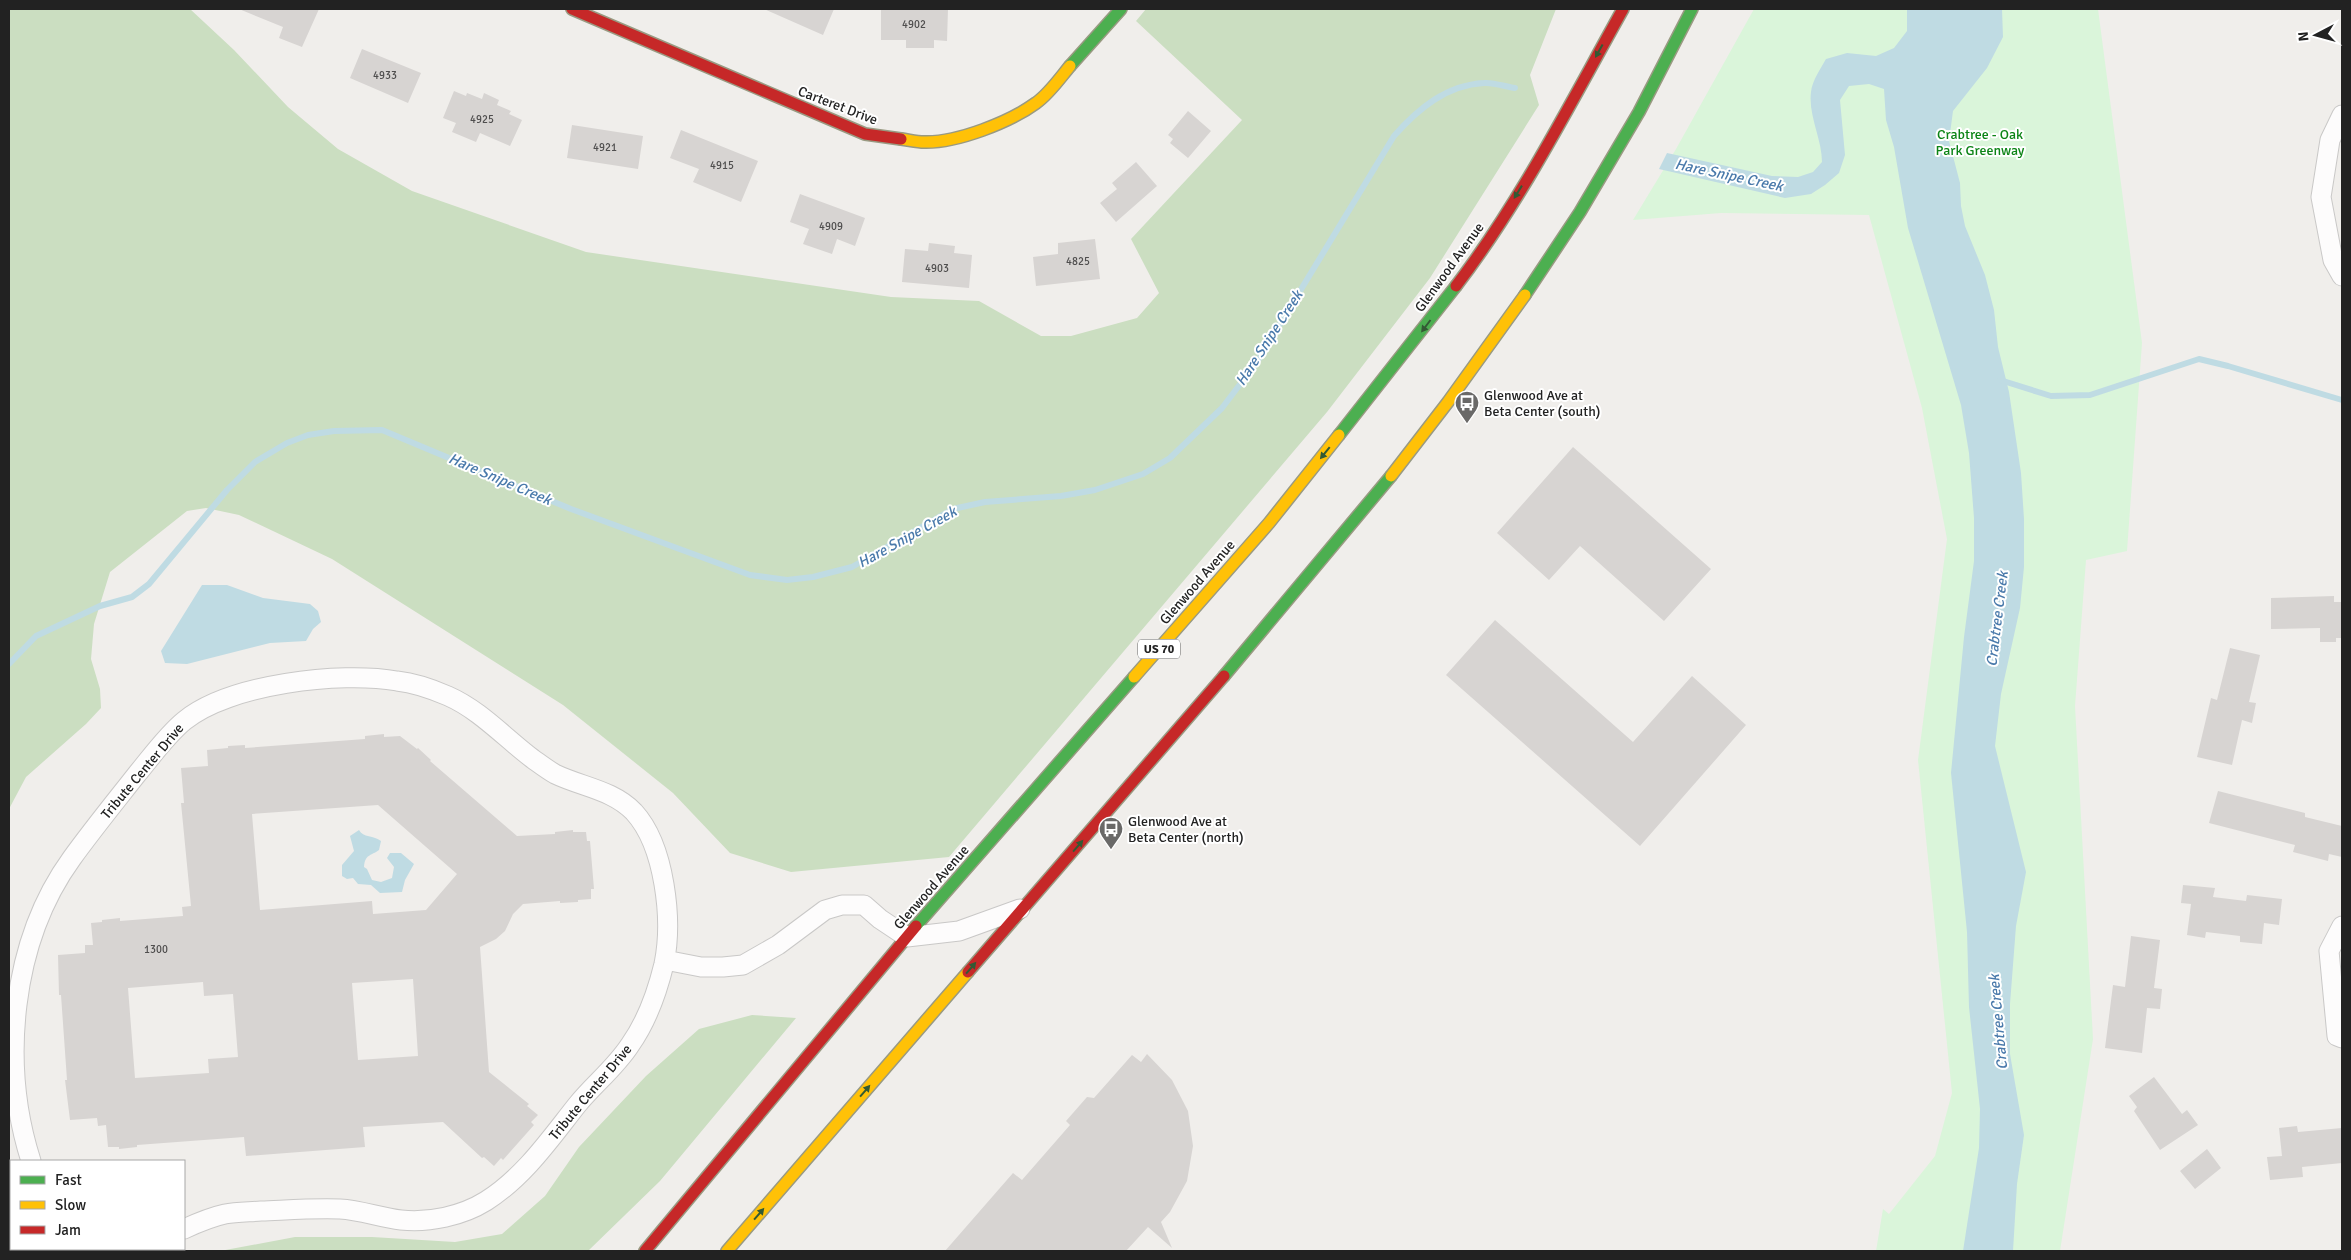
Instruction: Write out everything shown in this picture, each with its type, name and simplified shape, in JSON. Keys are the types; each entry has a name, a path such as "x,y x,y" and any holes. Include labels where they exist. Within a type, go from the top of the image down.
{"main road":[{"name":"Carteret Drive","path":"572,9 858,131 888,138 924,142 940,141 989,128 1014,117 1038,102 1100,35 1121,9"},
{"name":"Glenwood Avenue","path":"645,1251 907,937 1269,523 1414,342 1476,260 1542,153 1622,9"},
{"path":"727,1251 1294,597 1475,368 1553,256 1651,92 1692,9"}],"street":[{"path":"2342,115 2330,140 2321,197 2333,260 2342,276"},
{"name":"Tribute Center Drive","path":"31,1160 24,1144 16,1109 12,1040 18,974 26,945 54,882 91,832 161,745 184,721 207,706 238,694 314,680 392,680 418,685 450,697 476,712 518,748 553,773 613,796 632,809 646,827 655,846 662,875 666,912 665,960 649,1013 630,1047 584,1096 524,1170 483,1203 457,1214 431,1219 402,1220 345,1209 227,1213 185,1229"},
{"path":"665,960 701,967 743,965 778,945 825,910 842,905 864,905 880,919 907,937 959,931 1024,907"},
{"path":"2342,926 2329,951 2337,1036 2342,1038"}],"green space":[{"path":"9,9 190,9 234,50 288,107 338,149 412,191 586,252 891,297 979,301 1041,336 1071,336 1137,318 1159,293 1131,239 1242,120 1136,21 1146,9 1556,9 1530,75 1539,105 1430,278 1327,412 949,857 791,872 730,853 673,793 563,705 332,559 239,515 206,508 187,511 110,572 94,624 91,659 100,689 101,708 86,724 26,777 9,809"},
{"name":"Crabtree - Oak Park Greenway","path":"1754,9 2098,9 2142,343 2127,551 2086,560 2075,706 2093,1039 2060,1251 1876,1251 1883,1209 1889,1214 1935,1156 1952,1093 1918,760 1947,539 1922,408 1869,215 1721,213 1633,220 1676,149"},
{"path":"752,1015 796,1018 660,1181 588,1251 220,1251 295,1237 372,1237 455,1242 502,1234 545,1196 579,1147 646,1076 699,1029"}],"water":[{"name":"Crabtree Creek","path":"1907,9 2002,9 2003,37 1987,68 1953,111 1949,141 1960,183 1961,206 1965,226 1985,275 1994,310 1998,347 2009,392 2021,473 2024,519 2024,567 2020,608 2001,694 1995,746 2026,872 2016,926 2010,1004 2010,1054 2024,1135 2017,1184 2013,1251 1963,1251 1979,1148 1980,1109 1969,1007 1967,932 1951,773 1964,637 1974,561 1974,518 1969,453 1961,405 1908,228 1894,147 1886,120 1884,89 1869,84 1849,86 1840,100 1845,155 1839,173 1811,194 1785,198 1659,169 1667,153 1772,176 1798,177 1813,172 1822,162 1811,109 1812,88 1819,70 1826,59 1847,53 1876,56 1894,48 1907,31"},
{"path":"202,585 227,585 263,598 310,604 318,611 321,622 313,629 306,641 270,643 187,664 165,663 161,651"},
{"path":"359,830 363,834 381,841 379,850 369,856 364,867 367,869 372,880 381,882 392,878 394,867 387,858 390,853 401,853 414,864 405,880 402,892 380,893 371,885 358,884 353,878 347,879 342,876 342,865 354,851 350,836"}],"building":[{"path":"239,9 319,9 302,47 279,38 283,27"},
{"path":"764,9 834,9 823,35"},
{"path":"881,9 948,9 947,41 934,40 934,48 906,48 906,40 881,40"},
{"path":"362,49 421,73 408,103 350,78"},
{"path":"454,91 466,96 467,93 482,99 484,93 499,100 497,105 511,111 509,114 522,120 510,146 480,133 476,142 452,132 456,123 443,118"},
{"path":"1188,111 1211,131 1188,158 1170,143 1173,139 1168,135"},
{"path":"572,125 643,136 638,169 567,158"},
{"path":"681,130 758,161 741,202 693,182 699,169 670,158"},
{"path":"1136,162 1157,186 1116,222 1100,203 1117,189 1112,183"},
{"path":"800,194 865,218 855,246 837,239 832,254 803,244 809,229 790,222"},
{"path":"1095,239 1100,279 1036,286 1033,257 1058,254 1058,243"},
{"path":"929,243 955,246 954,253 972,255 969,288 902,282 905,249 928,251"},
{"path":"1573,447 1711,569 1664,621 1580,546 1549,580 1497,533"},
{"path":"2334,596 2334,602 2342,602 2342,638 2336,638 2336,642 2320,642 2320,628 2271,629 2271,598"},
{"path":"1495,620 1633,742 1692,676 1746,725 1640,846 1446,675"},
{"path":"2230,648 2260,655 2249,702 2256,703 2252,723 2242,720 2232,765 2197,757 2211,698 2217,700"},
{"path":"384,734 384,737 400,736 418,748 430,761 517,836 555,834 555,832 573,830 573,832 586,832 587,841 590,841 594,889 591,889 591,899 578,900 578,902 560,903 560,901 523,904 513,914 505,931 496,939 480,947 489,1072 529,1104 527,1106 538,1115 531,1122 534,1125 503,1160 501,1158 494,1166 484,1157 482,1158 443,1122 363,1127 365,1147 246,1156 244,1137 137,1145 137,1147 119,1149 119,1147 108,1147 106,1125 98,1126 97,1118 70,1120 65,1080 67,1080 61,995 59,995 58,955 85,953 85,945 93,945 91,923 120,918 120,921 183,916 182,907 191,906 181,803 184,803 181,768 208,766 207,750 228,748 228,746 245,745 245,748 365,739 365,736","holes":["378,805 457,874 426,910 373,914 372,901 260,910 252,814","413,979 418,1056 358,1060 352,983","203,982 204,996 233,994 238,1057 208,1059 209,1073 135,1078 128,988"]},
{"path":"2218,791 2305,813 2305,817 2342,826 2342,857 2329,854 2328,861 2293,852 2295,845 2209,823"},
{"path":"2183,885 2215,888 2213,897 2246,901 2247,895 2282,899 2279,925 2264,923 2262,944 2240,942 2240,936 2206,932 2205,938 2187,935 2191,904 2181,903"},
{"path":"2131,936 2160,940 2154,988 2162,989 2160,1009 2147,1008 2142,1053 2105,1048 2113,985 2125,987"},
{"path":"1147,1054 1172,1080 1188,1111 1193,1146 1187,1181 1170,1212 1161,1222 1172,1248 1148,1227 1126,1251 945,1251 1013,1173 1022,1180 1070,1125 1066,1121 1087,1097 1094,1098 1132,1055 1141,1062"},
{"path":"2154,1077 2182,1114 2187,1110 2198,1125 2160,1150 2134,1111 2137,1107 2129,1096"},
{"path":"2297,1126 2298,1132 2342,1128 2342,1163 2302,1167 2303,1177 2270,1180 2267,1157 2282,1156 2279,1128"},
{"path":"2207,1149 2221,1168 2195,1189 2180,1171"}],"waterway":[{"name":"Hare Snipe Creek","path":"9,664 36,636 100,606 132,597 149,584 227,490 255,462 287,443 308,435 334,431 382,430 571,509 750,575 787,580 813,577 852,567 953,509 985,502 1061,496 1095,490 1143,474 1170,458 1222,408 1257,362 1394,136 1403,126 1434,100 1457,88 1488,83 1515,88"},
{"path":"2000,380 2051,396 2090,395 2199,359 2342,400"}],"traffic: fast":[{"path":"1070,66 1121,9"},
{"path":"1525,295 1580,212 1639,112 1692,9"},
{"path":"1339,435 1456,286"},
{"path":"1224,676 1391,476"},
{"path":"916,926 1134,677"}],"traffic: slow":[{"path":"901,139 921,142 952,139 998,124 1041,99 1070,66"},
{"path":"1391,476 1448,402 1525,295"},
{"path":"1134,677 1269,523 1339,435"},
{"path":"727,1251 968,972"}],"traffic: jam":[{"path":"572,9 865,134 901,139"},
{"path":"1456,286 1480,254 1524,186 1623,9"},
{"path":"968,972 1224,676"},
{"path":"645,1251 916,926"}],"place":[{"name":"Glenwood Ave at Beta Center (south)","path":"1467,424"},
{"name":"Glenwood Ave at Beta Center (north)","path":"1111,850"}]}
